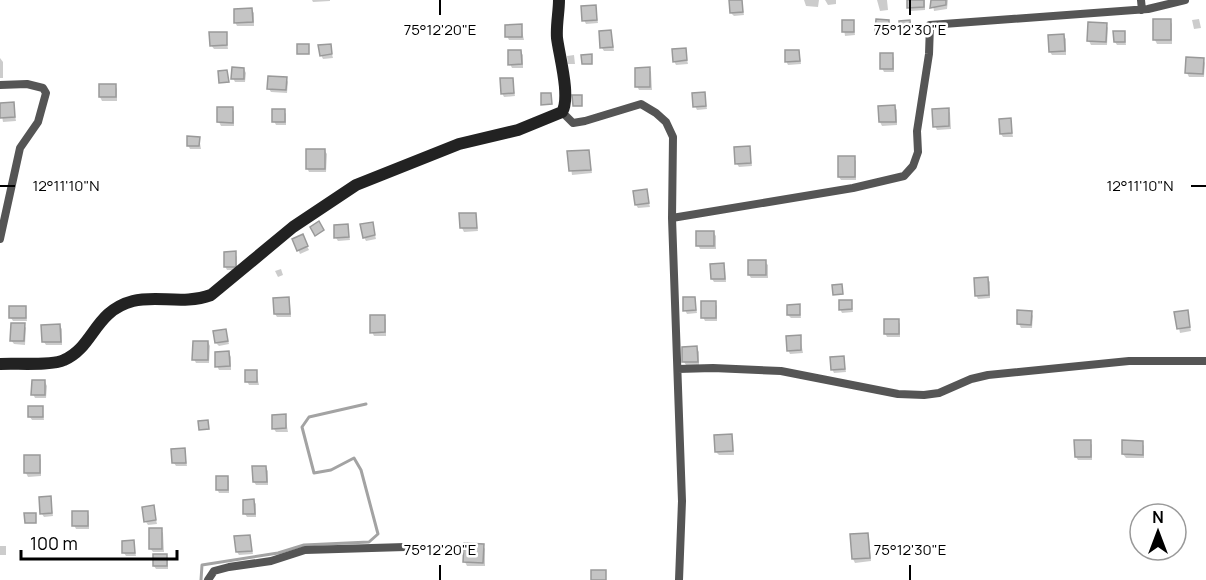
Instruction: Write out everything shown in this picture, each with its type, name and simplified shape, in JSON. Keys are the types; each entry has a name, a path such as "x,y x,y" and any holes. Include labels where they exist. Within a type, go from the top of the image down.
{"main road":[{"path":"0,364 62,362 78,351 108,313 134,301 198,300 210,296 293,227 356,186 459,144 518,130 562,112 565,107 557,35 559,0"}],"street":[{"path":"1141,0 1142,10"},
{"path":"672,218 853,188 904,176 913,166 918,152 917,131 929,54 930,24 1142,10 1185,0"},
{"path":"0,85 35,85 43,88 46,93 38,122 20,147 0,239"},
{"path":"562,112 573,123 641,104 666,122 673,137 672,218 682,501 679,580"},
{"path":"678,369 781,371 898,394 924,395 939,393 971,379 988,375 1129,361 1206,361"},
{"path":"208,580 214,571 271,561 305,550 405,547"}],"building":[{"path":"729,0 742,0 743,12 730,13"},
{"path":"907,0 924,0 924,7 907,8"},
{"path":"931,0 946,0 946,5 930,8"},
{"path":"596,5 597,20 582,21 581,6"},
{"path":"252,8 253,22 234,23 234,9"},
{"path":"876,19 889,20 889,32 875,32"},
{"path":"1153,19 1171,19 1171,40 1153,40"},
{"path":"842,20 854,20 854,32 842,32"},
{"path":"910,20 911,30 900,31 899,21"},
{"path":"1088,22 1107,23 1106,42 1087,41"},
{"path":"522,24 522,37 505,37 505,25"},
{"path":"611,30 613,47 600,48 599,31"},
{"path":"1113,31 1125,31 1125,42 1114,42"},
{"path":"209,32 227,32 227,45 210,46"},
{"path":"1064,34 1065,51 1049,52 1048,35"},
{"path":"297,44 309,44 309,54 297,54"},
{"path":"331,44 332,54 320,56 318,45"},
{"path":"686,48 687,60 673,62 672,49"},
{"path":"508,50 521,50 522,64 508,65"},
{"path":"785,50 799,50 800,61 785,62"},
{"path":"880,53 893,53 893,69 880,69"},
{"path":"592,54 592,64 582,64 581,55"},
{"path":"1186,57 1204,58 1203,74 1185,73"},
{"path":"232,67 244,68 244,79 231,79"},
{"path":"650,67 650,87 635,87 635,68"},
{"path":"227,70 229,82 219,83 218,71"},
{"path":"268,76 287,77 286,90 267,89"},
{"path":"500,78 513,78 514,93 501,94"},
{"path":"99,84 116,84 116,97 99,97"},
{"path":"705,92 706,106 693,107 692,93"},
{"path":"541,93 551,93 552,104 541,105"},
{"path":"572,95 582,95 582,106 573,106"},
{"path":"14,102 15,117 0,118 0,103"},
{"path":"895,105 896,122 879,122 878,106"},
{"path":"217,107 233,107 233,123 217,122"},
{"path":"949,108 949,126 933,127 932,109"},
{"path":"272,109 285,109 285,122 272,122"},
{"path":"1011,118 1012,133 1000,134 999,119"},
{"path":"187,136 200,137 199,146 187,146"},
{"path":"750,146 751,163 735,164 734,147"},
{"path":"306,149 325,149 325,169 306,169"},
{"path":"589,150 591,170 569,171 567,151"},
{"path":"838,156 855,156 855,177 838,177"},
{"path":"647,189 649,203 635,205 633,191"},
{"path":"459,213 476,213 477,228 460,228"},
{"path":"319,221 324,230 315,236 310,227"},
{"path":"373,222 375,235 363,238 360,224"},
{"path":"348,224 349,237 334,238 334,225"},
{"path":"696,231 714,231 714,246 696,246"},
{"path":"303,234 308,246 297,251 292,239"},
{"path":"236,251 236,267 224,267 224,252"},
{"path":"748,260 766,260 766,275 748,275"},
{"path":"724,263 725,279 711,279 710,264"},
{"path":"988,277 989,295 975,296 974,278"},
{"path":"842,284 843,294 833,295 832,285"},
{"path":"289,297 290,314 274,314 273,298"},
{"path":"683,297 695,297 696,310 683,311"},
{"path":"839,300 852,300 852,309 839,310"},
{"path":"701,301 716,301 716,318 701,318"},
{"path":"800,304 800,315 787,315 787,305"},
{"path":"9,306 26,306 26,318 9,318"},
{"path":"1017,310 1032,311 1031,325 1017,324"},
{"path":"1188,310 1190,327 1177,329 1174,312"},
{"path":"370,315 385,315 385,332 370,333"},
{"path":"884,319 899,319 899,334 884,334"},
{"path":"11,323 25,323 24,341 10,341"},
{"path":"60,324 61,342 42,342 41,325"},
{"path":"226,329 228,341 215,343 213,331"},
{"path":"801,335 801,350 787,351 786,336"},
{"path":"193,341 208,341 208,360 192,360"},
{"path":"697,346 698,362 682,362 682,347"},
{"path":"229,351 230,366 215,367 215,352"},
{"path":"844,356 845,369 831,370 830,357"},
{"path":"245,370 257,370 257,382 245,382"},
{"path":"32,380 45,380 45,395 31,395"},
{"path":"28,406 43,406 43,417 28,417"},
{"path":"286,414 286,428 272,429 272,415"},
{"path":"208,420 209,429 199,430 198,421"},
{"path":"732,434 733,451 715,452 714,435"},
{"path":"1074,440 1091,440 1091,457 1075,457"},
{"path":"1122,440 1143,441 1143,455 1122,454"},
{"path":"185,448 186,463 172,463 171,449"},
{"path":"24,455 40,455 40,473 24,473"},
{"path":"252,466 266,466 267,482 253,482"},
{"path":"216,476 228,476 228,490 216,490"},
{"path":"51,496 52,513 40,514 39,497"},
{"path":"254,499 255,514 243,514 243,500"},
{"path":"154,505 156,520 144,522 142,507"},
{"path":"72,511 88,511 88,526 72,526"},
{"path":"24,513 36,513 36,523 25,523"},
{"path":"149,528 162,528 162,549 149,549"},
{"path":"868,533 870,558 852,559 850,534"},
{"path":"250,535 252,551 236,552 234,536"},
{"path":"134,540 135,553 122,553 122,541"},
{"path":"464,543 484,544 483,563 463,562"},
{"path":"153,554 167,554 167,566 153,566"},
{"path":"591,570 606,570 606,580 591,580"}],"waterway":[{"path":"201,580 202,565 278,553 304,545 369,542 378,534 361,470 354,458 331,470 314,473 302,427 309,417 366,404"}]}
